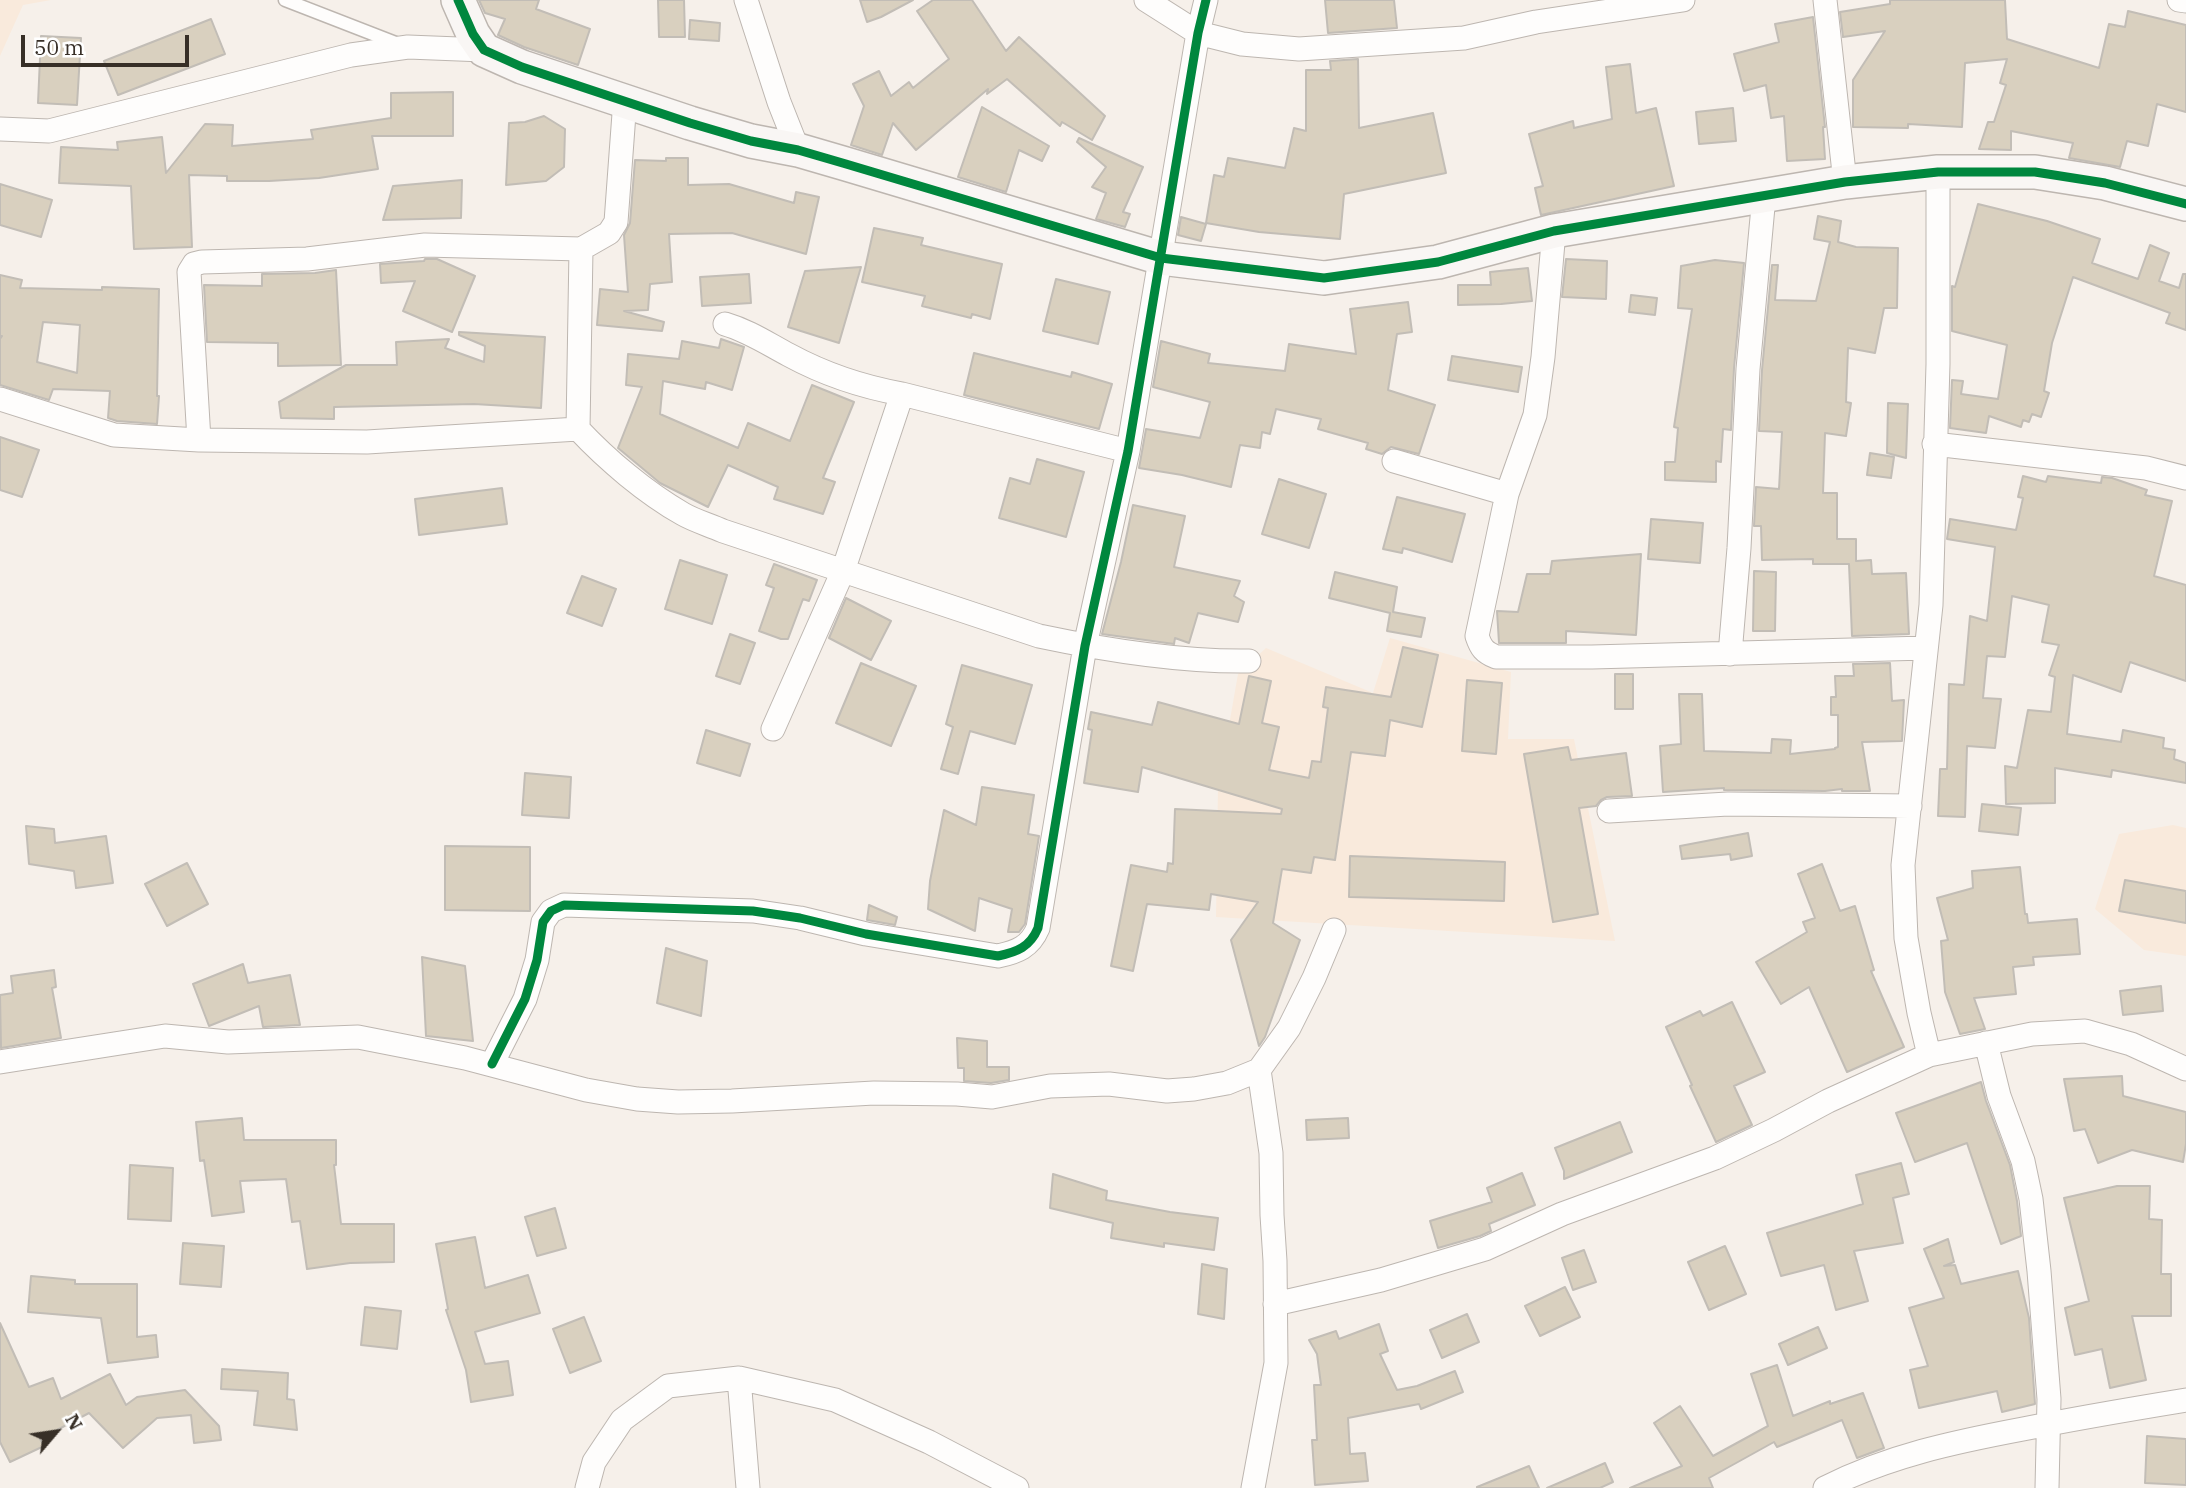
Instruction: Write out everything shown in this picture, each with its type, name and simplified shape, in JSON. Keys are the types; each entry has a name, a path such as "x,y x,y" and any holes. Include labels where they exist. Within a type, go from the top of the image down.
{"street":[{"path":"458,0 473,34 484,50"},
{"path":"746,0 779,102 798,150"},
{"path":"1146,0 1198,33 1242,44 1299,49 1464,38 1536,22 1684,0"},
{"path":"492,1064 525,999 537,960 543,922 551,911 564,905 753,911 998,957 1013,953 1033,940 1038,928 1085,646 1128,451 1198,33 1206,0"},
{"path":"1825,0 1845,182"},
{"path":"2179,0 2186,1"},
{"path":"0,129 49,131 351,55 408,47 484,50 522,67 738,137 798,150 1161,258 1324,278 1438,262 1554,231 1845,182 1938,172 2035,172 2105,183 2186,204"},
{"path":"199,440 189,272 194,264 307,259 425,244 580,249 609,233 616,222 625,100"},
{"path":"1929,1055 1906,939 1903,865 1932,593 1938,364 1938,172"},
{"path":"1730,654 1739,548 1748,369 1764,196"},
{"path":"1554,231 1535,415 1507,494 1477,636 1485,653 1496,657 1564,657 1926,648"},
{"path":"580,249 578,429 632,478 683,514 723,531 1039,636 1085,646 1199,661 1249,661"},
{"path":"725,324 742,329 791,356 848,381 1128,451"},
{"path":"773,729 843,571 902,394"},
{"path":"0,399 114,435 199,440 367,442 578,429"},
{"path":"1934,444 2146,468 2186,478"},
{"path":"1394,461 1507,494"},
{"path":"1609,811 1728,804 1910,806"},
{"path":"0,1062 165,1036 228,1042 358,1037 492,1064 586,1090 637,1099 678,1102 815,1098 874,1093 992,1097 1050,1086 1109,1084 1167,1091 1194,1089 1227,1083 1259,1070 1289,1028 1334,930"},
{"path":"1275,1304 1381,1280 1485,1249 1562,1214 1715,1158 1828,1101 1929,1055 2032,1034 2085,1031 2132,1044 2186,1069"},
{"path":"1986,1042 1999,1096 2023,1161 2031,1199 2049,1423 2047,1488"},
{"path":"1253,1488 1276,1363 1271,1153 1259,1070"},
{"path":"739,1378 748,1488"},
{"path":"587,1488 594,1462 622,1420 668,1386 739,1378 835,1399 929,1442 1017,1488"},
{"path":"1825,1488 1853,1474 1917,1451 2049,1423 2186,1400"}],"lane":[{"path":"285,0 408,47"}],"shaded area":[{"path":"0,0 51,0 23,5 0,56"},
{"path":"1390,638 1511,672 1508,739 1574,739 1615,941 1216,917 1218,788 1238,674 1266,648 1373,693"},
{"path":"2173,825 2186,828 2186,956 2144,950 2095,909 2119,834"}],"building":[{"path":"479,0 539,0 536,9 590,29 578,65 524,47 498,35 505,19 485,13"},
{"path":"658,0 684,0 685,37 659,37"},
{"path":"860,0 913,0 867,22"},
{"path":"933,0 972,0 1006,51 1019,37 1105,116 1092,140 1062,122 1060,126 1007,79 987,94 988,89 916,150 893,123 882,155 851,145 864,106 853,84 879,71 891,96 909,82 913,88 949,59 917,11"},
{"path":"1325,0 1394,0 1397,28 1328,33"},
{"path":"1890,0 2005,0 2007,39 2099,68 2109,24 2125,27 2128,11 2186,25 2186,112 2157,104 2148,146 2127,141 2120,167 2069,158 2073,143 2011,131 2011,150 1979,149 1988,122 1994,122 2006,85 2000,83 2007,59 1965,63 1962,127 1908,124 1908,128 1853,127 1853,80 1885,31 1843,37 1840,12 1890,4"},
{"path":"1813,17 1825,127 1825,159 1787,161 1784,116 1771,118 1766,85 1744,91 1734,54 1779,42 1775,24"},
{"path":"211,19 225,54 118,95 104,61"},
{"path":"690,20 720,23 719,41 689,39"},
{"path":"41,36 81,38 77,105 38,103"},
{"path":"1358,59 1359,128 1433,113 1446,173 1344,194 1340,239 1259,232 1206,223 1214,175 1224,177 1228,158 1285,168 1294,128 1306,131 1306,70 1331,70 1330,61"},
{"path":"1630,64 1636,113 1656,108 1674,186 1541,215 1535,188 1543,186 1529,134 1573,121 1574,128 1612,119 1606,67"},
{"path":"453,92 453,136 372,136 378,169 319,178 269,181 227,181 227,176 189,175 192,247 134,249 131,186 59,183 61,147 118,150 117,142 162,137 166,173 205,124 233,125 232,146 313,139 311,130 391,118 391,93"},
{"path":"982,107 1049,146 1042,161 1019,150 1006,192 958,177"},
{"path":"1733,108 1736,141 1699,144 1696,112"},
{"path":"544,116 565,129 564,167 546,181 506,185 509,123 525,122"},
{"path":"1079,138 1143,167 1123,212 1130,214 1125,227 1096,219 1106,193 1092,187 1106,167 1077,142"},
{"path":"666,158 688,158 688,185 729,184 794,203 796,192 819,197 806,254 732,233 669,234 672,282 650,284 648,310 624,311 664,322 662,331 597,325 600,289 628,292 624,235 630,223 635,160 666,161"},
{"path":"462,180 461,218 383,220 393,186"},
{"path":"0,184 52,200 41,237 0,225"},
{"path":"1978,204 2047,221 2100,239 2092,263 2138,279 2150,245 2169,253 2159,281 2179,288 2183,274 2186,274 2186,330 2166,323 2170,313 2073,277 2052,343 2044,391 2049,393 2041,417 2032,414 2029,422 2023,420 2021,427 1989,416 1986,433 1950,428 1952,380 1963,381 1961,394 1998,399 2007,345 1952,331 1952,286 1955,287"},
{"path":"1818,216 1841,221 1838,242 1856,247 1898,248 1897,308 1884,308 1875,353 1848,348 1846,402 1851,403 1846,436 1825,433 1823,493 1837,493 1837,539 1856,539 1856,561 1871,560 1872,574 1906,573 1909,634 1852,636 1849,564 1813,564 1813,559 1762,560 1761,526 1754,526 1756,487 1779,489 1782,432 1759,431 1772,265 1778,265 1775,300 1816,301 1830,242 1814,239"},
{"path":"1181,217 1206,224 1201,241 1178,235"},
{"path":"874,228 923,238 921,245 1002,264 990,319 972,314 971,318 922,306 925,296 862,282"},
{"path":"437,259 475,276 452,332 403,311 415,281 381,283 380,264"},
{"path":"1566,259 1607,261 1606,299 1562,297"},
{"path":"1715,260 1744,263 1731,430 1723,429 1721,462 1716,461 1716,482 1665,480 1665,462 1675,462 1678,428 1674,427 1692,309 1678,308 1681,266"},
{"path":"861,267 839,343 788,327 805,271"},
{"path":"1528,268 1532,301 1458,305 1458,285 1491,285 1490,272"},
{"path":"336,270 341,365 278,366 278,343 207,342 204,285 262,286 262,274"},
{"path":"749,274 751,303 702,306 700,277"},
{"path":"0,275 22,280 20,288 159,289 157,424 108,418 110,391 53,389 49,400 0,385","holes":["43,322 80,325 77,373 37,362"]},
{"path":"1056,279 1110,292 1098,344 1043,331"},
{"path":"1631,295 1657,298 1655,315 1629,312"},
{"path":"1408,302 1412,332 1397,334 1388,390 1435,405 1419,454 1391,447 1382,454 1366,449 1368,443 1318,429 1321,419 1276,409 1270,434 1262,432 1260,448 1240,445 1231,487 1139,468 1146,429 1200,438 1210,402 1153,387 1161,341 1210,354 1208,363 1285,371 1289,344 1356,354 1350,309"},
{"path":"459,332 545,337 541,408 474,404 334,407 334,419 281,418 279,402 346,365 397,365 396,342 449,339 445,348 484,362 485,346 459,335"},
{"path":"721,339 744,347 732,390 706,382 705,389 663,381 660,414 738,448 748,423 790,441 812,385 854,402 823,478 835,482 823,514 774,499 778,487 728,465 708,507 660,483 618,448 642,387 626,385 628,354 679,359 682,341 719,348"},
{"path":"974,353 1071,377 1072,372 1112,384 1099,429 964,395"},
{"path":"1452,356 1522,367 1518,392 1448,380"},
{"path":"1888,403 1908,404 1906,458 1887,453"},
{"path":"0,437 39,450 22,497 0,490"},
{"path":"1870,453 1894,457 1891,478 1867,475"},
{"path":"1037,459 1084,472 1066,537 999,518 1010,478 1030,484"},
{"path":"2023,476 2046,482 2048,476 2101,483 2102,477 2112,478 2147,490 2145,495 2172,501 2154,576 2186,585 2186,681 2130,662 2121,692 2073,675 2067,734 2121,742 2123,730 2164,738 2163,748 2175,750 2174,759 2186,763 2186,783 2112,770 2111,777 2055,768 2055,803 2006,804 2005,766 2017,768 2028,710 2051,712 2055,677 2049,675 2059,645 2042,642 2049,605 2012,596 2005,657 1987,656 1983,698 2001,699 1995,748 1967,746 1965,817 1938,816 1940,769 1947,769 1949,684 1964,685 1970,616 1987,621 1995,547 1947,539 1950,519 2016,530 2023,498 2018,497"},
{"path":"1279,479 1326,494 1309,548 1262,534"},
{"path":"502,488 507,524 419,535 415,499"},
{"path":"1397,497 1465,514 1452,562 1403,548 1402,553 1383,549"},
{"path":"1133,505 1185,516 1174,567 1240,581 1234,596 1244,602 1238,622 1198,613 1189,643 1175,638 1174,644 1102,634"},
{"path":"1651,519 1703,523 1700,563 1648,559"},
{"path":"1641,554 1636,635 1566,631 1566,643 1499,643 1497,611 1518,612 1527,574 1550,574 1552,561"},
{"path":"680,560 727,575 712,624 665,609"},
{"path":"774,564 817,580 809,601 803,599 788,639 759,631 774,588 766,585"},
{"path":"1754,571 1776,572 1775,631 1753,631"},
{"path":"1335,572 1397,587 1393,612 1425,618 1421,637 1387,631 1390,613 1329,598"},
{"path":"582,576 616,589 602,626 567,613"},
{"path":"846,598 891,621 871,660 829,638"},
{"path":"730,634 755,643 740,684 716,676"},
{"path":"1403,647 1438,655 1422,727 1390,720 1385,756 1351,752 1335,860 1314,857 1311,873 1282,869 1273,923 1300,940 1265,1037 1259,1046 1231,940 1258,902 1211,894 1209,910 1147,904 1133,971 1111,966 1131,865 1167,872 1168,863 1173,864 1175,809 1281,814 1282,809 1142,767 1138,792 1084,783 1092,730 1088,729 1091,712 1152,725 1158,702 1239,724 1249,676 1271,681 1262,723 1279,727 1269,770 1309,778 1312,761 1321,762 1328,708 1323,707 1326,687 1391,697"},
{"path":"861,663 916,686 891,746 836,723"},
{"path":"1890,663 1892,701 1904,700 1902,741 1862,742 1870,791 1724,788 1663,792 1660,746 1681,744 1679,694 1702,694 1704,751 1771,753 1772,739 1791,740 1790,754 1835,749 1838,747 1838,715 1831,715 1831,697 1836,697 1835,676 1854,676 1853,664"},
{"path":"962,665 1032,685 1015,744 970,731 958,774 941,769 953,727 946,724"},
{"path":"1615,674 1633,674 1633,709 1615,709"},
{"path":"1467,680 1502,683 1496,754 1462,751"},
{"path":"706,730 750,744 740,776 697,763"},
{"path":"1568,747 1571,760 1626,753 1632,796 1607,797 1596,806 1579,808 1598,914 1553,922 1524,754"},
{"path":"525,773 571,777 569,818 522,815"},
{"path":"982,787 1034,795 1028,834 1039,836 1025,924 1019,932 1008,932 1012,909 979,898 975,931 928,909 930,881 944,810 976,825"},
{"path":"1982,804 2021,808 2018,835 1979,831"},
{"path":"26,826 54,829 55,843 106,836 113,883 76,888 74,871 29,864"},
{"path":"1748,833 1752,856 1731,860 1730,854 1682,859 1680,846"},
{"path":"445,846 530,847 530,911 445,910"},
{"path":"1350,856 1505,862 1504,901 1349,897"},
{"path":"187,863 208,904 167,926 145,884"},
{"path":"1822,864 1840,911 1855,906 1874,970 1871,971 1904,1047 1847,1072 1809,987 1781,1004 1756,962 1807,932 1803,922 1815,918 1798,874"},
{"path":"2020,867 2028,923 2077,919 2080,954 2033,957 2034,965 2013,967 2016,994 1974,998 1985,1029 1960,1034 1945,992 1941,941 1948,940 1937,898 1973,888 1972,871"},
{"path":"2125,880 2186,891 2186,923 2119,911"},
{"path":"869,905 897,917 895,925 867,920"},
{"path":"666,948 707,961 701,1016 657,1003"},
{"path":"422,957 465,966 473,1041 426,1036"},
{"path":"243,964 248,983 290,975 300,1025 263,1027 259,1006 209,1026 193,984"},
{"path":"54,970 56,987 52,988 61,1038 1,1048 0,995 13,993 11,976"},
{"path":"2161,986 2163,1011 2123,1015 2120,991"},
{"path":"1732,1002 1765,1072 1734,1086 1752,1125 1716,1142 1666,1027 1700,1011 1703,1016"},
{"path":"957,1038 987,1041 987,1067 1009,1067 1009,1080 991,1083 964,1081 964,1068 958,1068"},
{"path":"2122,1076 2123,1096 2186,1112 2183,1162 2132,1150 2098,1163 2085,1129 2074,1131 2064,1079"},
{"path":"1981,1082 2010,1165 2017,1201 2021,1236 2001,1244 1967,1143 1915,1162 1896,1113"},
{"path":"242,1118 244,1140 336,1140 334,1165 341,1224 394,1224 394,1262 350,1263 307,1269 300,1221 292,1222 286,1179 240,1181 244,1212 212,1216 204,1160 200,1161 196,1122"},
{"path":"1348,1118 1349,1138 1307,1140 1306,1120"},
{"path":"1620,1122 1632,1152 1564,1179 1564,1171 1555,1148"},
{"path":"1901,1163 1909,1194 1893,1198 1903,1243 1854,1251 1868,1301 1836,1310 1824,1265 1781,1276 1767,1233 1863,1204 1856,1175"},
{"path":"130,1165 173,1168 171,1221 128,1219"},
{"path":"1522,1173 1535,1205 1489,1224 1491,1231 1480,1236 1438,1248 1430,1221 1492,1202 1487,1188"},
{"path":"1053,1174 1107,1191 1106,1200 1218,1218 1214,1250 1164,1243 1164,1247 1111,1238 1113,1223 1050,1208"},
{"path":"2117,1186 2150,1186 2149,1219 2162,1220 2161,1274 2171,1274 2171,1316 2132,1316 2146,1380 2110,1388 2102,1349 2075,1355 2065,1308 2089,1301 2064,1198"},
{"path":"555,1208 566,1248 537,1256 525,1217"},
{"path":"475,1237 485,1288 528,1275 540,1313 475,1332 485,1364 508,1361 513,1395 471,1402 466,1370 446,1310 448,1309 436,1244"},
{"path":"1948,1239 1954,1262 1944,1266 1955,1265 1961,1284 2018,1271 2029,1318 2035,1404 2002,1412 1997,1391 1919,1408 1910,1370 1928,1366 1909,1308 1944,1298 1924,1249"},
{"path":"183,1243 224,1246 221,1287 180,1284"},
{"path":"1725,1246 1746,1294 1709,1310 1688,1262"},
{"path":"1584,1250 1596,1282 1573,1290 1562,1258"},
{"path":"1202,1264 1227,1269 1224,1319 1198,1314"},
{"path":"31,1276 75,1280 75,1284 137,1284 137,1337 156,1335 158,1357 108,1363 101,1318 28,1312"},
{"path":"1565,1287 1580,1317 1540,1336 1525,1306"},
{"path":"365,1307 401,1311 397,1349 361,1345"},
{"path":"1467,1314 1479,1342 1442,1358 1430,1330"},
{"path":"584,1317 601,1361 570,1373 553,1329"},
{"path":"0,1323 29,1387 53,1378 61,1399 110,1374 126,1405 137,1397 185,1390 219,1426 221,1440 194,1443 191,1415 157,1418 123,1448 89,1413 40,1439 44,1446 10,1462 0,1442"},
{"path":"1379,1324 1388,1351 1380,1354 1397,1390 1417,1386 1455,1371 1463,1392 1421,1409 1419,1404 1348,1418 1350,1454 1365,1453 1368,1481 1315,1485 1312,1440 1317,1440 1314,1385 1321,1385 1317,1354 1309,1340 1336,1331 1339,1339"},
{"path":"1818,1327 1827,1348 1788,1365 1779,1344"},
{"path":"1777,1365 1793,1416 1830,1401 1830,1404 1863,1393 1884,1448 1857,1458 1842,1420 1777,1447 1774,1442 1709,1478 1713,1488 1630,1488 1682,1466 1654,1423 1680,1406 1713,1456 1768,1426 1751,1374"},
{"path":"222,1369 288,1373 287,1399 294,1400 297,1430 254,1425 258,1391 221,1389"},
{"path":"2147,1436 2186,1439 2186,1485 2145,1483"},
{"path":"1605,1463 1613,1482 1600,1488 1547,1488"},
{"path":"1529,1466 1539,1488 1477,1488 1477,1487"}],"cycle path":[{"path":"458,0 473,34 484,50 522,67 690,123 751,141 798,150 1161,258 1324,278 1438,262 1554,231 1845,182 1938,172 2035,172 2105,183 2186,204"},
{"path":"492,1064 525,999 537,960 543,922 551,911 564,905 753,911 800,918 866,934 998,956 1022,948 1031,940 1038,928 1085,646 1128,451 1198,33 1206,0"}]}
